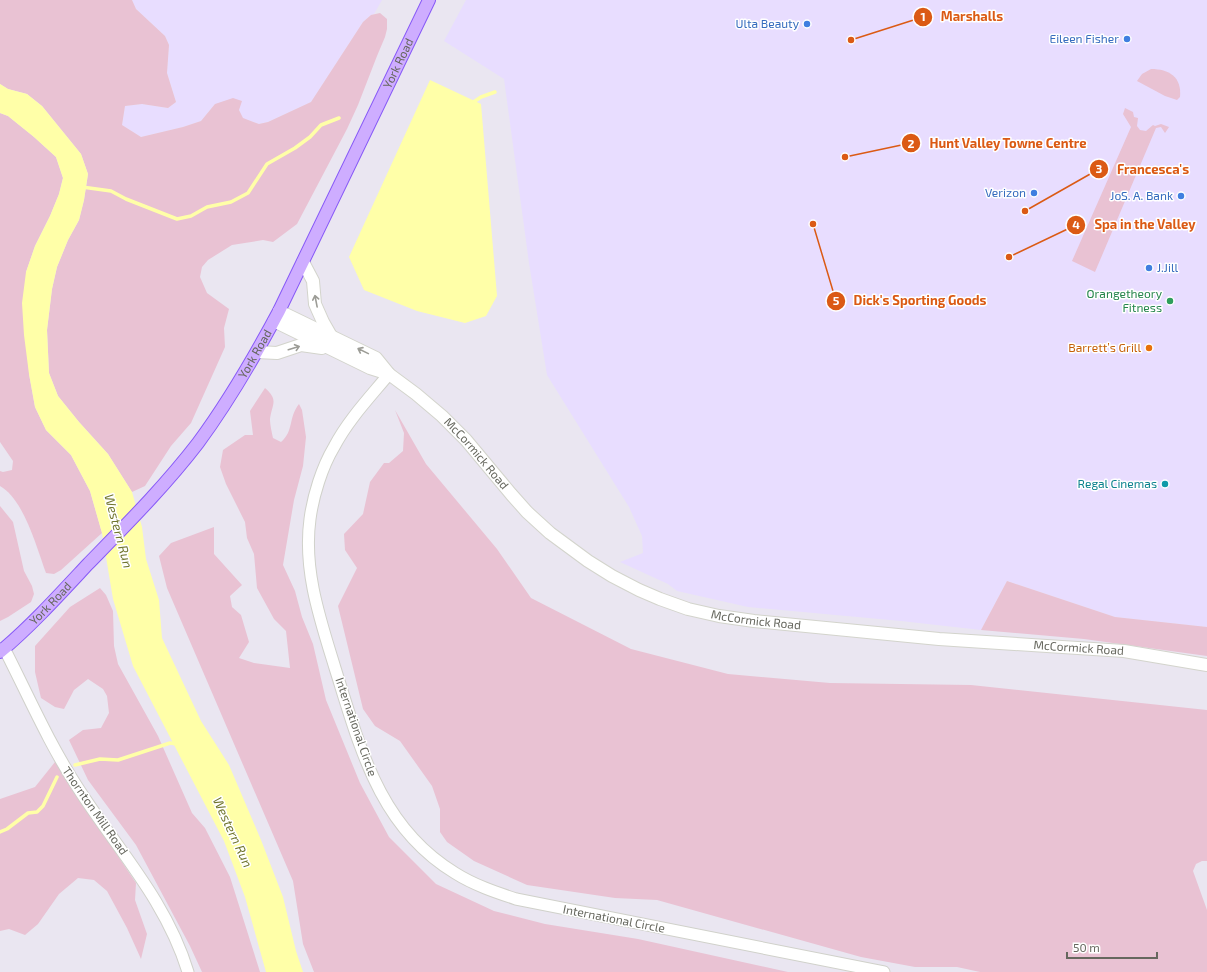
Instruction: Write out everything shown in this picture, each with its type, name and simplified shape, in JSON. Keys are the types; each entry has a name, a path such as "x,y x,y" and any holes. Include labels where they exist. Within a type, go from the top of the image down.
{"main road":[{"name":"York Road","path":"2,650 37,617 148,502 198,443 223,407 277,316 429,0"},
{"path":"303,262 313,281 315,304 331,336"},
{"name":"McCormick Road","path":"277,316 331,336 376,358 389,374 442,416 466,440 510,494 550,533 588,561 612,576 660,599 688,609 754,621 939,638 1124,651 1207,665"},
{"name":"McCormick Road","path":"277,316 331,349 370,368 389,374"},
{"path":"257,352 277,352 301,346 331,349"}],"street":[{"name":"International Circle","path":"389,374 350,422 326,463 315,496 310,518 308,543 310,576 316,604 359,742 374,781 388,806 402,826 436,860 455,874 516,899 884,972"},
{"name":"Thornton Mill Road","path":"2,650 60,759 79,790 148,888 170,927 183,955 188,972"}],"shaded area":[{"path":"0,0 132,0 136,9 165,36 169,45 167,73 176,102 168,108 142,104 125,106 122,125 141,137 201,121 215,104 233,98 242,101 239,110 243,118 259,124 268,122 311,102 363,22 371,15 380,13 387,19 385,37 358,105 297,224 273,242 263,240 232,245 208,260 202,267 200,277 207,293 229,309 224,328 225,347 191,423 171,446 145,486 132,492 108,454 58,396 49,373 47,330 52,289 57,267 68,240 79,220 88,174 81,154 42,106 27,94 8,89 0,84"},
{"path":"132,0 382,0 374,14 363,22 311,102 268,122 259,124 242,118 239,110 215,104 201,121 141,137 122,125 125,106 142,104 168,108 176,102 167,73 169,45 165,36 136,9"},
{"path":"466,0 1207,0 1207,627 1115,617 1007,581 981,630 748,607 677,591 668,584 620,562 643,553 642,536 629,507 547,375 529,263 504,79 444,41"},
{"path":"1151,69 1157,69 1169,73 1176,79 1180,90 1180,97 1177,100 1165,96 1137,81 1142,74"},
{"path":"1125,108 1133,112 1134,117 1138,118 1137,126 1140,130 1146,131 1153,125 1155,126 1161,124 1169,127 1165,133 1161,127 1156,128 1095,272 1072,261 1131,127 1123,114"},
{"path":"0,113 8,116 56,157 63,178 59,194 35,246 26,272 29,374 35,407 46,430 71,455 90,491 102,533 61,570 54,574 46,573 34,538 23,513 8,492 0,486 0,471 3,472 12,470 13,461 0,442"},
{"path":"265,388 272,396 274,402 270,419 273,438 281,442 290,429 293,414 299,404 302,410 306,437 303,466 294,500 283,565 295,591 302,617 313,644 326,700 360,783 389,837 436,884 494,911 545,924 638,939 788,972 314,972 303,944 293,881 167,588 159,556 171,543 214,527 214,554 242,585 230,596 232,607 241,615 249,642 239,658 254,663 290,668 286,631 274,619 257,588 254,554 247,538 245,522 226,484 220,467 223,450 245,435 253,435 250,411"},
{"path":"395,410 426,464 497,549 531,598 631,649 728,674 830,683 971,685 1207,710 1207,861 1202,861 1196,864 1193,871 1207,910 1207,972 980,972 957,967 915,967 861,957 657,900 615,898 527,885 474,861 447,842 440,832 440,809 432,786 400,741 375,726 363,709 338,606 357,568 345,550 344,534 363,514 370,482 384,463 389,463 403,451 404,433"},
{"path":"0,506 13,522 24,571 32,586 34,594 31,602 0,621"},
{"path":"1007,581 1115,617 1207,627 1207,656 1084,639 981,630"},
{"path":"100,588 106,595 113,611 114,646 118,664 158,736 192,813 205,828 230,877 260,972 202,972 190,946 136,845 88,780 69,740 83,730 101,728 109,713 107,696 103,689 88,679 74,690 64,709 55,707 41,698 35,672 35,646 70,607"},
{"path":"55,762 136,883 135,900 147,934 141,959 127,928 107,891 94,880 78,878 59,894 38,924 25,935 9,929 0,931 0,799 35,787"}],"water":[{"path":"430,80 481,104 497,296 486,316 465,323 417,311 364,290 349,257"},
{"name":"Western Run","path":"0,84 8,89 27,94 42,106 81,154 88,174 79,220 68,240 57,267 52,289 47,330 49,373 58,396 108,454 132,492 142,527 146,559 159,600 162,638 201,721 229,765 261,840 283,897 296,951 303,972 266,972 245,897 224,841 133,666 113,599 102,533 90,491 71,455 46,430 35,407 24,335 22,303 26,272 35,246 59,194 63,178 56,157 8,116 0,113"}],"waterway":[{"path":"472,103 481,97 495,92"},
{"path":"82,187 111,191 126,199 177,219 191,216 207,207 231,202 248,193 267,164 295,148 310,137 321,125 339,118"},
{"path":"75,765 100,759 118,760 170,743 177,744"},
{"path":"0,832 7,829 28,813 37,812 43,806 57,777"}],"place":[{"name":"Ulta Beauty","path":"807,24"},
{"name":"Eileen Fisher","path":"1127,39"},
{"name":"Marshalls","path":"851,40"},
{"name":"Hunt Valley Towne Centre","path":"845,157"},
{"name":"Verizon","path":"1034,193"},
{"name":"JoS. A. Bank","path":"1181,196"},
{"name":"Francesca's","path":"1025,211"},
{"name":"Dick's Sporting Goods","path":"813,224"},
{"name":"Spa in the Valley","path":"1009,257"},
{"name":"J.Jill","path":"1149,268"},
{"name":"Orangetheory Fitness","path":"1170,301"},
{"name":"Barrett’s Grill","path":"1149,348"},
{"name":"Regal Cinemas","path":"1165,484"}]}
